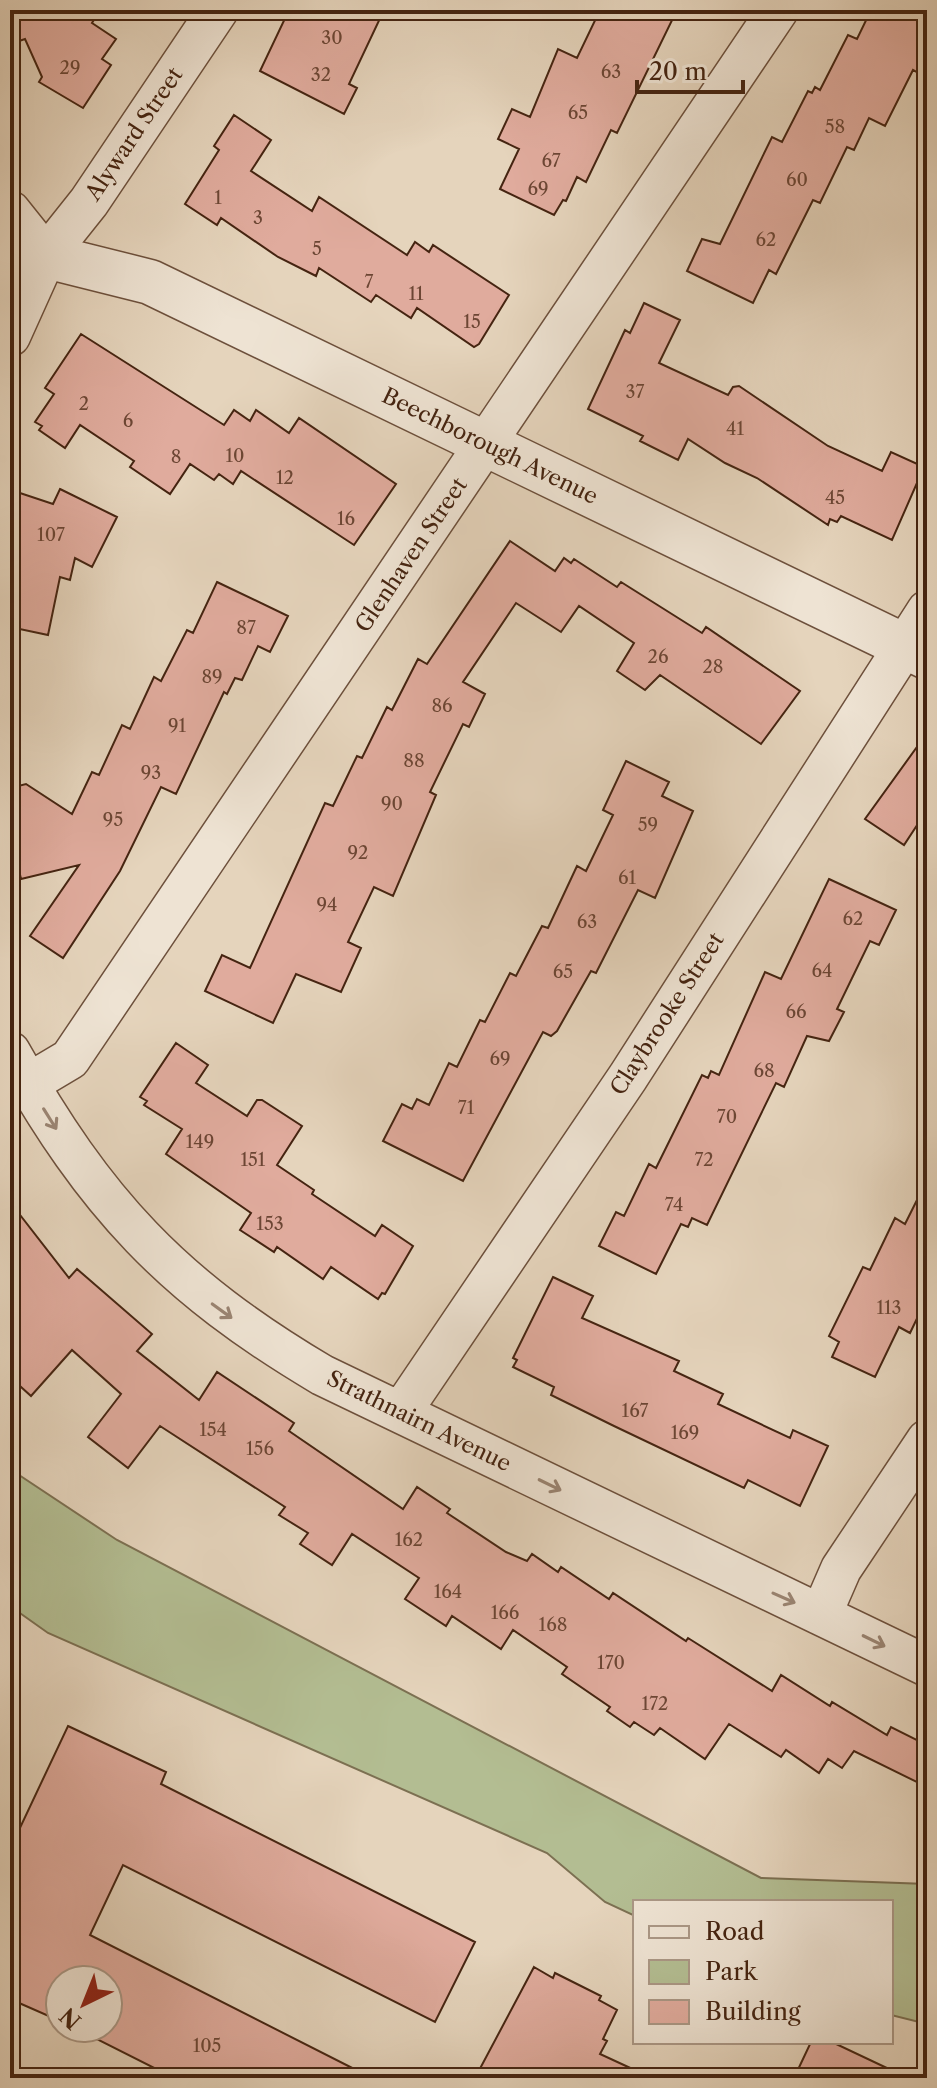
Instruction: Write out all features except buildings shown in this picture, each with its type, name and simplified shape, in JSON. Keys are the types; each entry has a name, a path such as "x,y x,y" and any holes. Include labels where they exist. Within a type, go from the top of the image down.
{"street":[{"name":"Alyward Street","path":"28,260 89,202 218,10"},
{"name":"Glenhaven Street","path":"19,1068 70,1059 778,10"},
{"path":"10,211 28,260 10,336"},
{"name":"Beechborough Avenue","path":"28,260 150,282 486,444 919,638"},
{"name":"Claybrooke Street","path":"401,1412 919,638"},
{"name":"Strathnairn Avenue","path":"19,1068 89,1179 135,1232 181,1277 260,1338 322,1375 927,1666"},
{"path":"821,1615 841,1569 927,1440"}],"green space":[{"path":"10,1469 117,1540 761,1878 927,1884 927,2024 893,2016 893,1900 633,1900 633,1915 605,1902 547,1853 48,1633 10,1606"}]}
